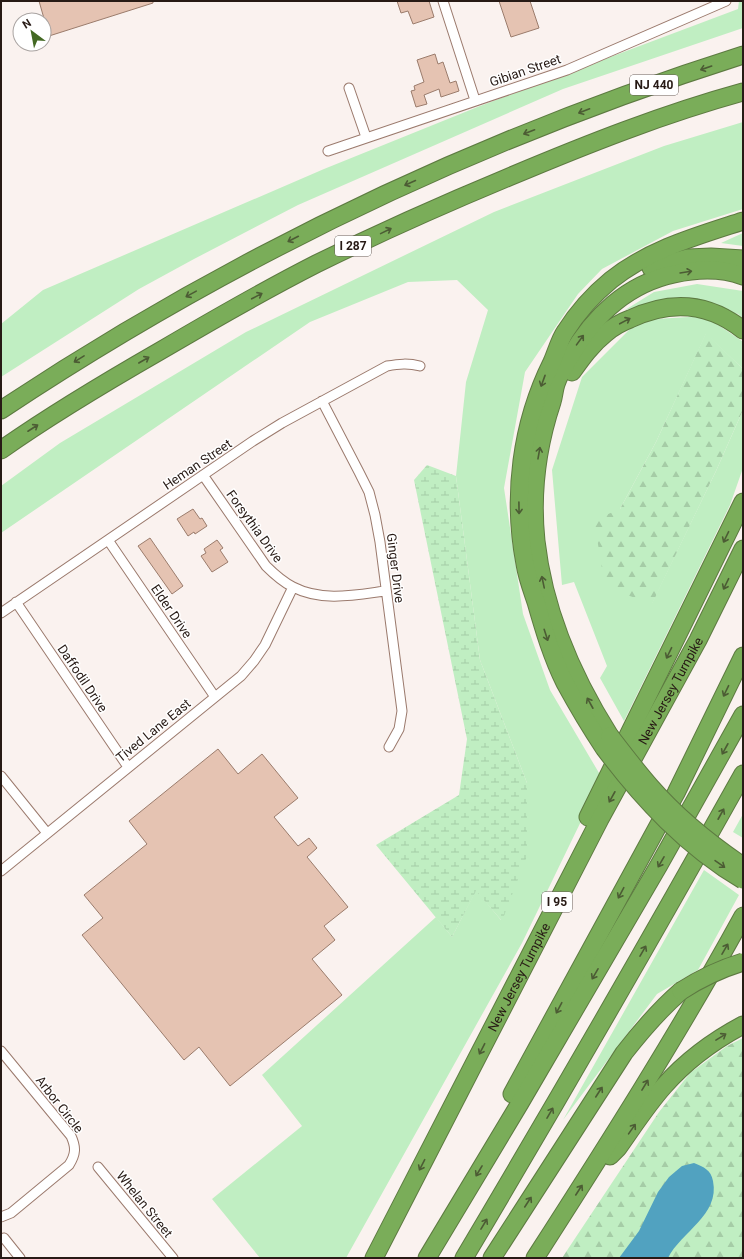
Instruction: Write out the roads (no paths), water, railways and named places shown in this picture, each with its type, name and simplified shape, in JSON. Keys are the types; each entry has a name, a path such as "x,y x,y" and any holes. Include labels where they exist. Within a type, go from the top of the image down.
{"highway":[{"name":"NJ 440","path":"566,118 653,85 743,55"},
{"name":"I 287","path":"1,450 95,389 232,309 328,258 442,205 562,155 656,120 743,92"},
{"name":"I 287","path":"1,410 51,376 139,323 281,245 411,183 492,147 566,118"},
{"path":"743,221 680,241 633,265 611,280 579,313 564,333 545,375 534,406 525,441 520,475 519,508 525,566 551,651 565,682 582,713 607,742 630,763 670,808 718,848 743,866"},
{"path":"559,346 600,299 619,285 638,274 660,265 688,258 711,257 743,259"},
{"path":"743,276 714,271 689,271 653,279 625,294 593,323 578,343 556,384 542,435 536,471 534,506 539,563 562,646 592,707 607,742 641,795 661,816 710,858 743,880"},
{"path":"552,400 588,350 606,332 644,312 665,307 687,306 707,310 724,317 743,330"},
{"path":"571,874 581,832 743,502"},
{"name":"New Jersey Turnpike","path":"374,1258 603,812 698,640 743,549"},
{"path":"492,1150 510,1098 676,793 743,656"},
{"path":"427,1258 659,865 743,714"},
{"path":"464,1258 564,1088 743,774"},
{"path":"535,1258 637,1099 743,916"},
{"path":"492,1258 624,1053 653,1017 681,991 700,979 722,969 743,962"},
{"path":"594,1166 611,1155 618,1148 663,1087 682,1067 702,1050 743,1025"}],"street":[{"path":"443,1 475,100"},
{"name":"Gibian Street","path":"328,151 567,70 726,1"},
{"path":"349,88 366,137"},
{"name":"Heman Street","path":"1,613 253,441 282,423 387,366 410,364 420,366"},
{"name":"Ginger Drive","path":"322,401 359,472 368,492 375,515 380,542 385,591 402,711 399,729 389,747"},
{"name":"Forsythia Drive","path":"203,475 266,566 278,578 293,587 310,594 326,596 343,596 385,591"},
{"name":"Elder Drive","path":"108,540 215,697"},
{"name":"Tived Lane East","path":"1,871 241,676 265,645 293,587"},
{"name":"Daffodil Drive","path":"16,602 128,767"},
{"path":"1,776 47,833"},
{"name":"Arbor Circle","path":"1,1051 70,1136 74,1143 75,1151 74,1158 69,1164 11,1213 1,1217"},
{"name":"Whelan Street","path":"98,1167 173,1258"},
{"path":"4,1238 20,1258"}],"water":[{"path":"694,1163 706,1169 711,1174 714,1193 711,1204 698,1222 668,1258 619,1258 639,1231 658,1192 669,1177 682,1166"}]}
